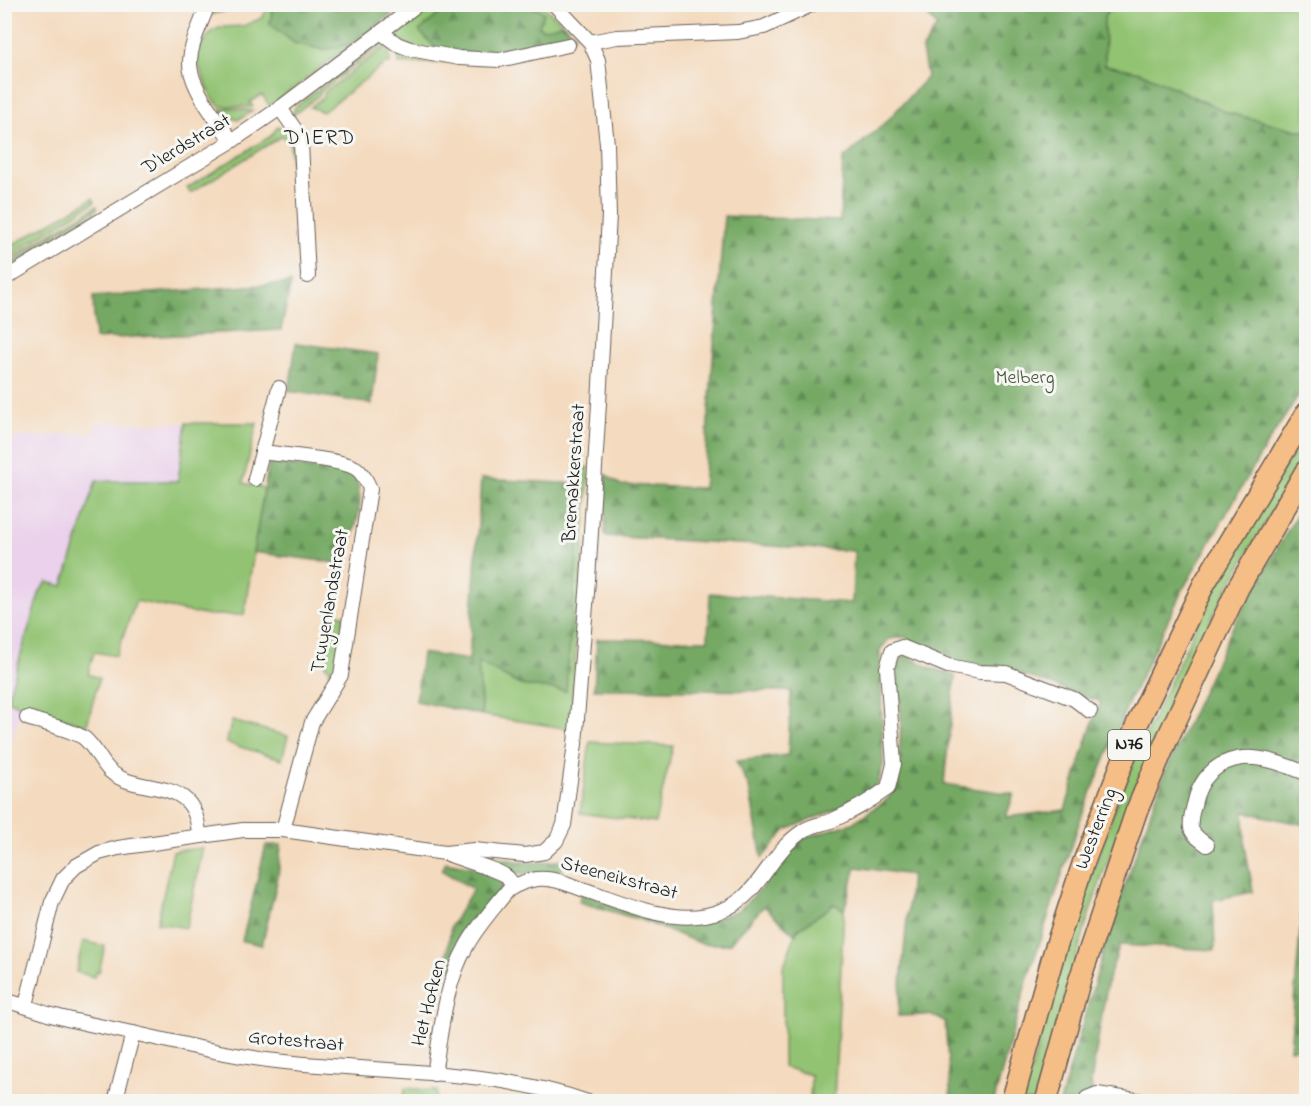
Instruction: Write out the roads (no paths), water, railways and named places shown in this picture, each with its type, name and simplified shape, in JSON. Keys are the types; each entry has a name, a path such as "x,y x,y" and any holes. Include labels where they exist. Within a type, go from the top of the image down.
{"highway":[{"name":"Westerring","path":"1012,1101 1054,953 1083,864 1138,722 1204,584 1306,414"},
{"name":"Westerring","path":"1046,1101 1080,979 1136,812 1168,737 1238,588 1306,471"}],"street":[{"path":"208,4 191,54 191,72 200,91 232,141"},
{"name":"D'Ierdstraat","path":"4,279 232,141 382,33 418,4"},
{"name":"Bremakkerstraat","path":"445,853 474,850 525,855 544,852 556,841 564,825 575,744 599,403 609,215 607,144 598,60 590,42 554,4"},
{"path":"590,42 617,37 738,32 764,27 813,4"},
{"path":"382,33 397,45 459,58 499,60 568,45"},
{"path":"280,108 302,144 308,276"},
{"path":"255,479 279,388"},
{"name":"Truyenlandstraat","path":"262,452 355,468 365,477 370,489 341,675 312,722 283,830"},
{"name":"Steeneikstraat","path":"513,886 537,879 561,882 668,915 704,916 731,906 758,884 782,849 804,830 861,808 888,788 894,764 887,668 892,651 902,647 948,666 980,672 1006,673 1074,699 1090,711"},
{"path":"27,718 83,737 110,771 126,779 178,793 189,804 198,822 199,836"},
{"path":"1208,845 1197,838 1191,829 1196,794 1207,774 1224,762 1245,758 1270,761 1306,773"},
{"path":"26,1005 52,902 63,879 76,866 99,853 118,848 243,830 283,830 445,853 508,876 513,886"},
{"name":"Het Hofken","path":"434,1074 444,1013 465,948 513,886"},
{"name":"Grotestraat","path":"4,1000 47,1013 236,1056 279,1062 511,1082 588,1101"},
{"path":"115,1101 133,1033"},
{"path":"1086,1101 1087,1098 1097,1094 1149,1101"}],"district":[{"name":"D'IERD","path":"320,139"}],"park label":[{"name":"Melberg","path":"1025,378"}]}
